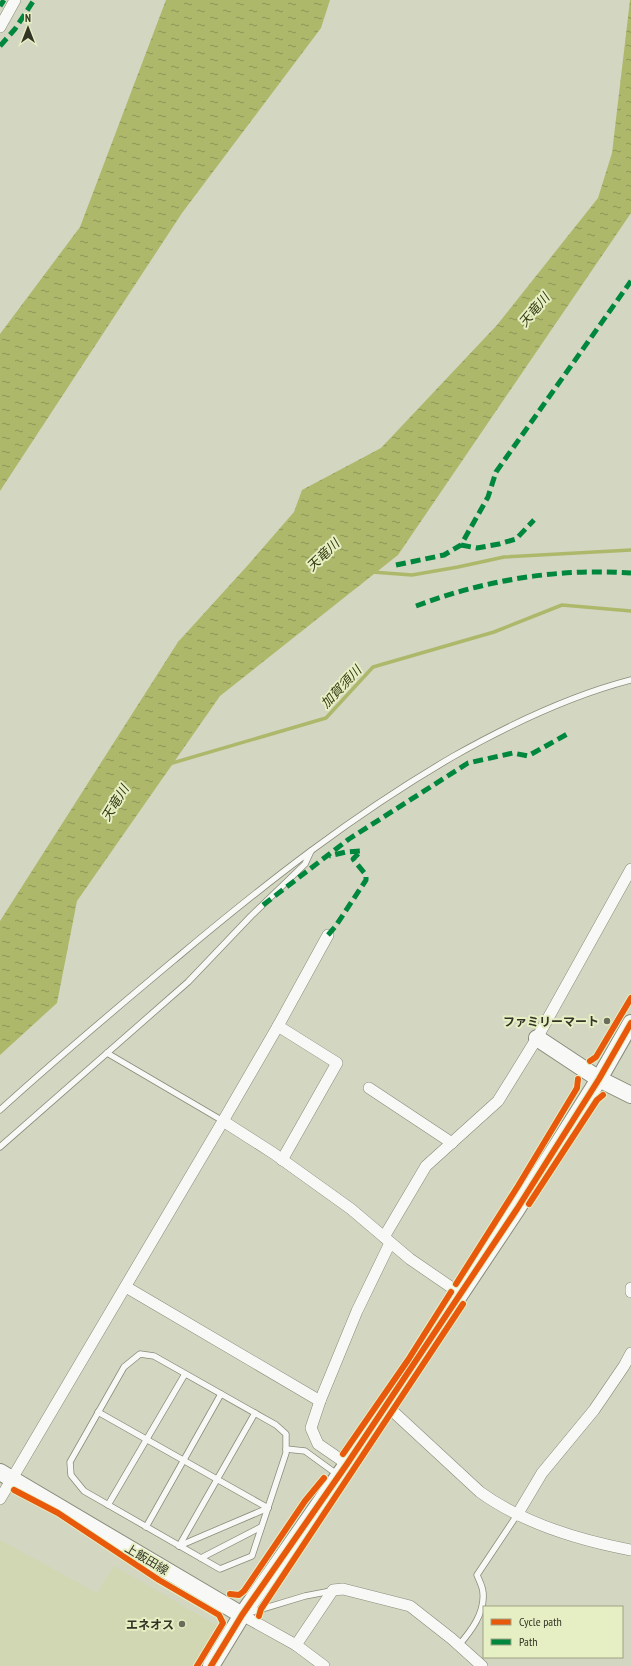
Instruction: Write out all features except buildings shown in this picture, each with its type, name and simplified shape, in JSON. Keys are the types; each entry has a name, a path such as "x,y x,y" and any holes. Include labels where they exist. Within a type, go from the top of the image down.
{"street":[{"path":"0,27 15,0"},
{"path":"343,1470 318,1444 311,1428 320,1401 387,1240 426,1166 498,1101 537,1038 631,869"},
{"path":"0,1499 6,1476 126,1287 278,1026 328,935"},
{"path":"211,1666 242,1615 343,1470 517,1209 599,1079 631,1023"},
{"path":"278,1026 337,1063 282,1160"},
{"path":"537,1038 599,1079 631,1094"},
{"path":"369,1088 452,1143"},
{"path":"223,1121 282,1160 351,1209 410,1260 461,1294"},
{"path":"126,1287 320,1401"},
{"path":"517,1515 542,1473 594,1410 624,1366 631,1353"},
{"path":"386,1405 480,1492 517,1515 534,1523 580,1538 631,1550"},
{"name":"上飯田線","path":"6,1476 242,1615"},
{"path":"296,1645 333,1590 343,1589 410,1606 482,1666"},
{"path":"242,1615 296,1645 324,1666"}],"lane":[{"path":"0,1110 233,910 312,849 420,776 496,732 563,703 631,680"},
{"path":"0,1147 188,982 251,916 305,864 312,849"},
{"path":"107,1053 223,1121"},
{"path":"140,1354 154,1356 185,1374 276,1425 286,1434 286,1453 252,1556 220,1569 84,1491 71,1476 70,1462 124,1367 140,1354"},
{"path":"108,1505 185,1374"},
{"path":"146,1527 221,1394"},
{"path":"98,1412 268,1508"},
{"path":"179,1546 254,1412"},
{"path":"286,1449 306,1451 343,1470"},
{"path":"179,1546 268,1508"},
{"path":"459,1646 470,1632 482,1609 483,1592 477,1575 517,1515"},
{"path":"201,1558 261,1527"},
{"path":"242,1615 305,1596 333,1590"}],"shaded area":[{"path":"0,1540 97,1593 114,1566 219,1627 196,1666 0,1666"}],"water":[{"path":"166,0 330,0 321,28 182,213 0,491 0,334 80,227"},
{"name":"天竜川","path":"630,0 631,213 398,555 220,696 77,901 57,1003 0,1055 0,921 178,642 294,512 302,490 381,448 497,325 598,198 612,153"}],"waterway":[{"path":"372,572 412,575 504,557 631,550"},
{"name":"加賀須川","path":"169,764 326,718 373,667 494,632 562,605 631,611"}],"marked path":[{"path":"0,6 4,0"},
{"path":"0,46 15,29 34,0"},
{"path":"396,565 444,555 461,545 488,497 496,472 631,281"},
{"path":"461,545 477,548 516,539 534,520"},
{"path":"416,606 468,589 522,578 576,572 631,573"},
{"path":"263,905 349,839 468,763 513,753 528,756 569,733"},
{"path":"328,935 335,927 366,880 366,875 353,859 361,851 346,852 329,856"}],"cycle path":[{"path":"590,1061 596,1057 631,998"},
{"path":"211,1666 242,1615 347,1464 517,1209 599,1079 631,1023"},
{"path":"456,1284 518,1186 577,1088 578,1079"},
{"path":"529,1204 597,1100 603,1095"},
{"path":"343,1454 408,1360 451,1292"},
{"path":"259,1616 261,1609 463,1304"},
{"path":"230,1594 239,1595 244,1591 305,1501 324,1478"},
{"path":"14,1490 58,1513 159,1580 219,1615 223,1623 197,1666"}],"place":[{"name":"ファミリーマート","path":"607,1021"},
{"name":"エネオス","path":"182,1624"}]}
